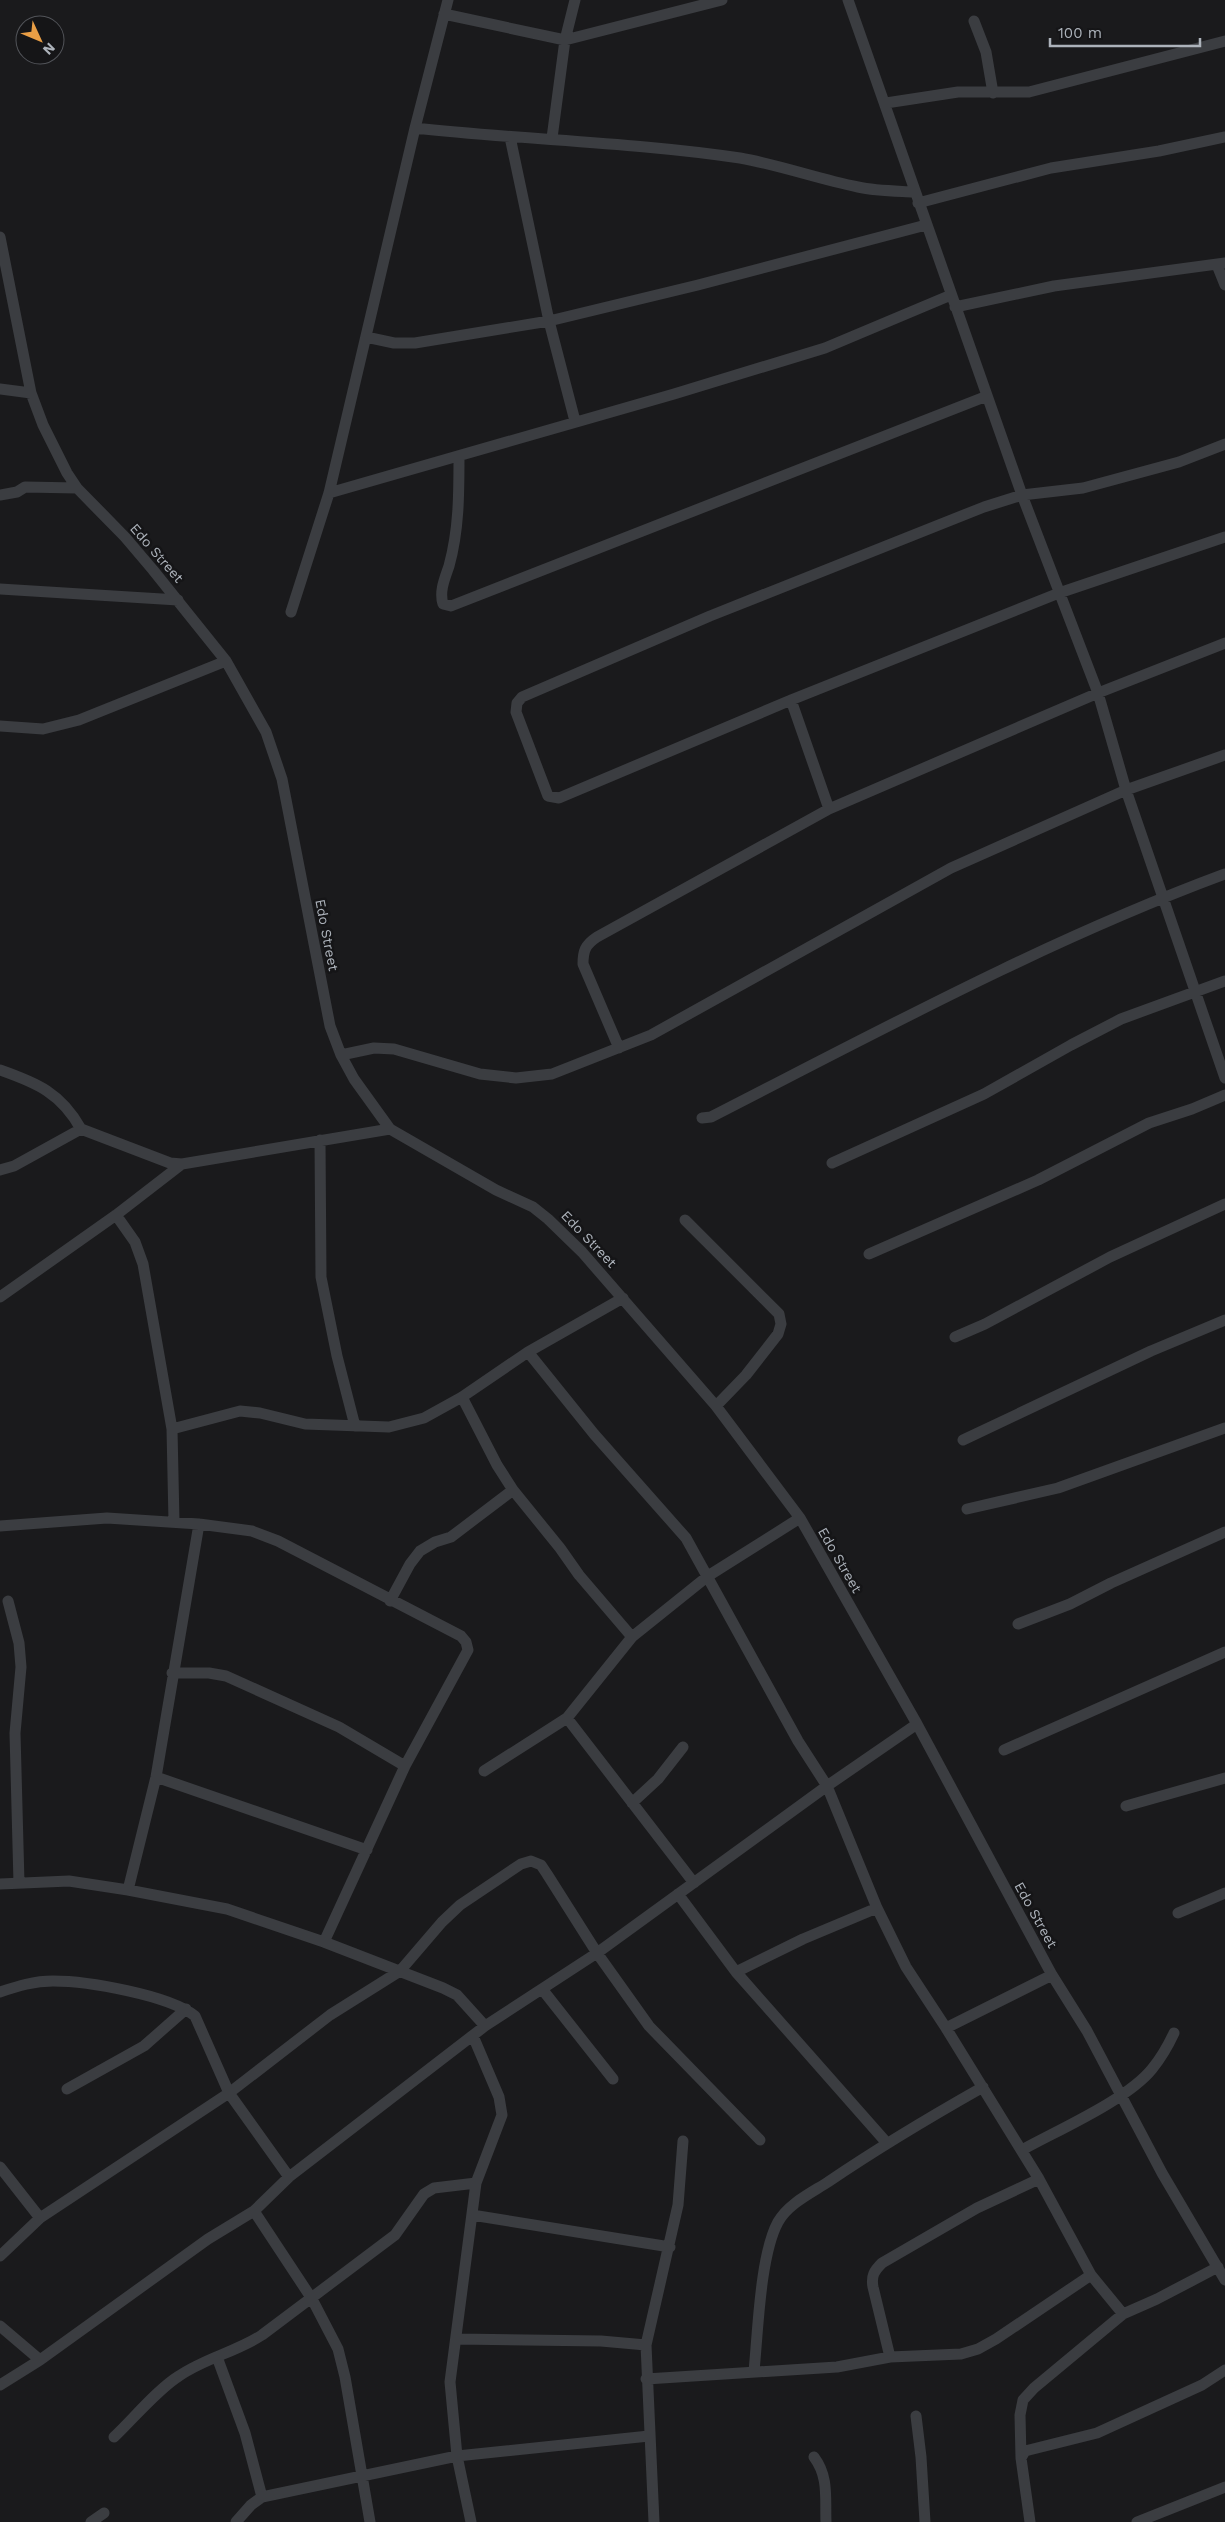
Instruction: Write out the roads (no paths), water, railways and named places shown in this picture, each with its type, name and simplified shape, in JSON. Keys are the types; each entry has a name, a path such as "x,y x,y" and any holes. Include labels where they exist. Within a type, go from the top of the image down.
{"street":[{"path":"291,612 329,493 415,128 448,0"},
{"path":"552,138 565,40 575,0"},
{"path":"444,14 565,40 722,0"},
{"path":"848,0 886,103 916,197 1022,495 1098,693 1126,790 1225,1078"},
{"path":"974,22 986,52 993,93"},
{"path":"886,103 958,92 1029,92 1225,41"},
{"path":"415,128 510,137 552,138 742,159 859,187 916,197 1051,168 1159,151 1225,137"},
{"path":"510,137 549,321 574,421"},
{"path":"366,337 394,344 415,343 549,321 698,285 926,225"},
{"name":"Edo Street","path":"0,237 32,393 43,425 77,488 125,536 226,661 266,732 282,779 322,990 330,1026 341,1055 370,1103 390,1129 488,1185 540,1212 582,1252 716,1406 800,1518 917,1724 1052,1975 1086,2031 1162,2173 1225,2280"},
{"path":"955,307 1054,286 1221,264 1225,285"},
{"path":"329,493 574,421 674,394 826,348 952,295"},
{"path":"0,389 32,393"},
{"path":"459,456 460,504 452,553 440,596 443,604 451,606 987,396"},
{"path":"1225,444 1179,462 1083,488 1022,495 953,518 692,624 522,697 517,703 516,712 548,796 559,798 791,700 1059,593 1225,537"},
{"path":"0,495 17,492 25,487 77,488"},
{"path":"0,590 178,600"},
{"path":"619,1048 583,964 583,951 588,943 829,809 1098,693 1225,643"},
{"path":"0,726 43,729 79,720 226,661"},
{"path":"791,700 829,809"},
{"path":"341,1055 374,1048 394,1049 480,1074 516,1078 552,1074 651,1035 951,868 1126,790 1225,755"},
{"path":"702,1118 711,1118 948,995 1163,897 1225,874"},
{"path":"832,1163 984,1094 1071,1045 1122,1020 1225,981"},
{"path":"0,1070 32,1081 56,1096 71,1112 81,1129 170,1163 182,1164 390,1129"},
{"path":"869,1254 1038,1180 1149,1123 1192,1109 1225,1095"},
{"path":"0,1170 14,1166 81,1129"},
{"path":"320,1140 321,1277 336,1356 355,1426"},
{"path":"0,1297 116,1215 182,1164"},
{"path":"955,1337 986,1324 1110,1256 1225,1204"},
{"path":"116,1215 134,1242 143,1264 172,1429 174,1522"},
{"path":"685,1220 779,1314 781,1324 778,1334 746,1375 716,1406"},
{"path":"172,1429 240,1411 260,1413 305,1424 355,1426 390,1427 424,1418 462,1397 528,1352 623,1298"},
{"path":"963,1440 1151,1351 1225,1320"},
{"path":"528,1352 594,1434 686,1538 798,1741 827,1786 876,1908 906,1967 1040,2179 1091,2275 1122,2314"},
{"path":"462,1397 497,1465 513,1490 560,1548 579,1576 632,1637"},
{"path":"967,1509 1058,1488 1225,1428"},
{"path":"390,1601 410,1564 420,1551 435,1542 451,1537 513,1490"},
{"path":"0,1526 107,1518 199,1524 252,1531 278,1541 390,1601 461,1636 466,1642 468,1650 405,1766 324,1942"},
{"path":"484,1771 567,1718 632,1637 708,1576 800,1518"},
{"path":"128,1890 156,1777 172,1673 199,1524"},
{"path":"1018,1624 1070,1604 1111,1583 1225,1532"},
{"path":"8,1602 19,1643 21,1667 15,1733 19,1883"},
{"path":"1004,1750 1225,1652"},
{"path":"172,1673 209,1673 226,1676 339,1727 405,1766"},
{"path":"567,1718 694,1883"},
{"path":"0,2385 40,2360 208,2239 254,2210 289,2177 485,2026 597,1953 827,1786 917,1724"},
{"path":"632,1802 658,1779 683,1747"},
{"path":"156,1777 366,1850"},
{"path":"1126,1806 1225,1778"},
{"path":"0,2256 40,2218 228,2093 330,2015 400,1971 442,1922 460,1906 521,1864 531,1861 541,1865 597,1953 649,2026 760,2140"},
{"path":"0,1884 69,1881 227,1909 324,1942 400,1971 457,1996 485,2026"},
{"path":"1178,1913 1225,1893"},
{"path":"678,1894 736,1972 886,2142"},
{"path":"736,1972 803,1939 876,1908"},
{"path":"946,2028 1052,1975"},
{"path":"0,1992 31,1982 80,1982 139,1994 186,2009 198,2022 228,2093 289,2177"},
{"path":"542,1989 614,2079"},
{"path":"67,2089 144,2046 186,2009"},
{"path":"1022,2150 1121,2096 1151,2071 1164,2054 1174,2033"},
{"path":"471,2522 457,2456 450,2382 476,2183 502,2115 499,2097 473,2036"},
{"path":"754,2371 761,2299 771,2240 779,2221 794,2205 886,2142 983,2087"},
{"path":"654,2522 646,2379 646,2345 670,2247 678,2205 683,2141"},
{"path":"0,2167 40,2218"},
{"path":"890,2357 873,2287 874,2270 882,2263 977,2208 1040,2179"},
{"path":"114,2437 177,2377 194,2366 244,2346 312,2299 395,2235 424,2194 434,2188 476,2183"},
{"path":"254,2210 312,2299 338,2349 345,2378 360,2475 370,2522"},
{"path":"472,2215 670,2247"},
{"path":"1030,2522 1021,2458 1020,2415 1023,2400 1034,2388 1122,2314 1157,2299 1218,2267"},
{"path":"646,2379 837,2367 890,2357 961,2354 978,2349 1091,2275"},
{"path":"0,2326 40,2360"},
{"path":"457,2339 601,2340 646,2345"},
{"path":"217,2357 245,2433 262,2497"},
{"path":"1021,2458 1025,2451 1033,2448 1072,2441 1097,2433 1202,2385 1225,2370"},
{"path":"916,2416 921,2457 924,2522"},
{"path":"236,2522 251,2504 262,2497 360,2475 457,2456 649,2436"},
{"path":"814,2456 822,2466 824,2476 826,2522"},
{"path":"1137,2522 1225,2486"},
{"path":"91,2522 104,2513"}]}
